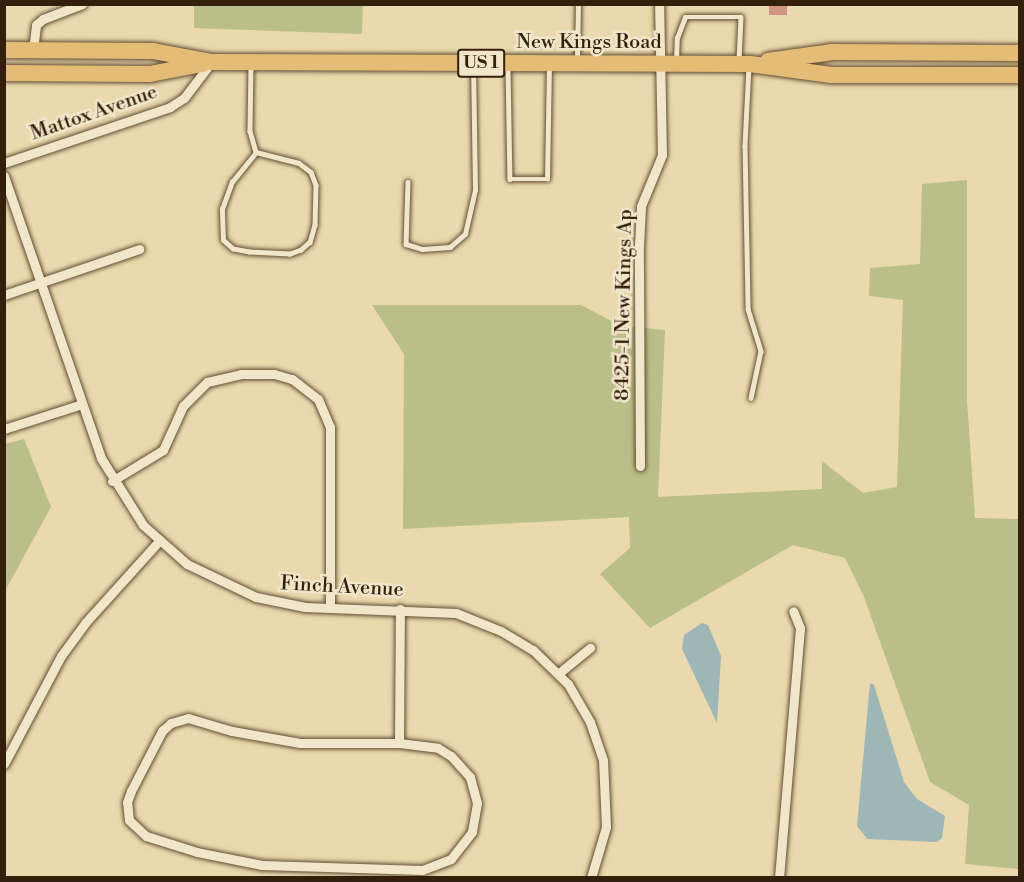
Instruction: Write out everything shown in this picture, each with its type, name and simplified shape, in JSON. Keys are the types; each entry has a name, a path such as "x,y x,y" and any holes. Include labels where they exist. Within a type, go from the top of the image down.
{"highway":[{"name":"New Kings Road","path":"4,50 153,51 212,62 473,63 744,63 831,52 1020,53"},
{"name":"New Kings Road","path":"4,73 150,74 212,62"},
{"name":"New Kings Road","path":"744,63 831,75 1020,75"}],"street":[{"path":"33,50 36,26 43,19 82,4"},
{"name":"8425-1 New Kings Ap","path":"640,466 640,214 662,155 669,63 659,4"},
{"name":"Mattox Avenue","path":"4,163 170,107 184,98 212,62"},
{"name":"Finch Avenue","path":"4,176 82,404 112,481 126,504 159,541 208,576 256,597 286,604 330,608 432,610 480,621 525,644 559,673 590,722 607,782 606,827 591,878"},
{"path":"4,295 139,249"},
{"path":"112,481 163,450 193,393 223,376 274,374 292,379 318,399 326,413 332,440 330,608"},
{"path":"4,429 82,404"},
{"path":"4,764 61,656 159,541"},
{"path":"399,743 400,609"},
{"path":"779,878 800,628 793,611"},
{"path":"559,673 590,648"},
{"path":"180,718 300,743 399,743 438,748 451,756 470,777 476,797 476,818 468,838 451,858 422,870 262,865 196,852 146,836 129,820 127,802 131,791 162,731 180,718"}],"lane":[{"path":"577,63 578,4"},
{"path":"669,63 684,17 741,17 746,146 748,309 761,351 751,398"},
{"path":"251,62 250,131 256,152"},
{"path":"408,182 406,244 422,249 450,247 465,234 475,190 473,63"},
{"path":"508,63 510,179 547,179 549,63"},
{"path":"256,152 299,163 311,172 316,185 315,225 309,242 301,250 290,254 249,252 233,249 223,240 222,209 232,182 256,152"}],"green space":[{"path":"194,5 363,5 362,34 194,28"},
{"path":"967,180 967,400 975,518 1019,519 1019,869 965,864 969,805 930,782 864,597 845,558 793,545 650,628 600,574 630,548 629,517 403,529 404,354 372,305 581,305 621,326 665,330 658,497 822,489 822,461 863,493 897,487 903,300 869,296 870,268 920,264 922,184"},
{"path":"24,439 51,507 5,591 5,444"}],"water":[{"path":"702,623 708,625 721,656 717,723 682,649 684,635"},
{"path":"870,683 874,685 904,782 917,799 945,816 942,838 937,842 867,839 857,826"}],"building":[{"path":"769,4 787,4 787,15 769,15"}]}
